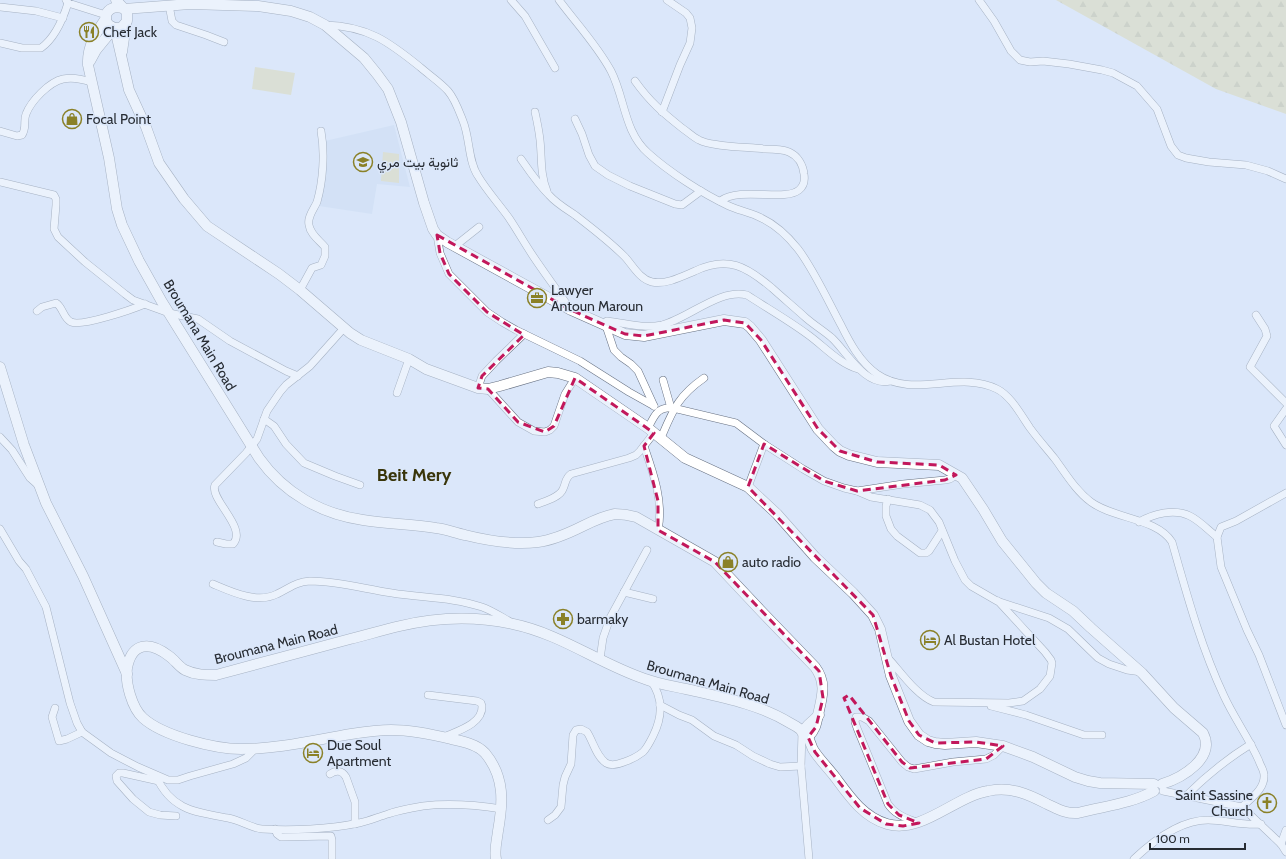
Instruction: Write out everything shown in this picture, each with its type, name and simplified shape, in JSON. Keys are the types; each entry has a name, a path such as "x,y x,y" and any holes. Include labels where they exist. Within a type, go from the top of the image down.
{"street":[{"path":"106,0 108,25 114,29 129,90 146,127 159,163 184,199 215,232 279,274 344,328 361,340 426,368 483,388 518,422 534,431 545,432 554,426 567,391 575,378"},
{"path":"511,0 525,16 555,68"},
{"path":"559,0 610,70 616,81 622,104 635,138 651,156 701,192 729,206 755,215 772,224 781,231 798,249 855,350 865,363 890,381"},
{"path":"662,112 690,43 692,28 690,18 686,13 667,0"},
{"path":"979,0 994,21 1011,51 1020,60 1069,64 1102,70 1113,73 1137,86 1157,109 1171,146 1178,155 1209,162 1246,165 1268,171 1286,179"},
{"path":"0,43 22,48 41,48 48,43 63,18 67,2 106,15"},
{"path":"106,15 111,8 117,6 123,11 148,7 190,4 258,6 276,8 305,16 325,25 364,58 388,89 402,122 424,202 433,229 437,235 454,246 571,310 624,334 644,336 724,320 739,321 750,327 761,340 818,429 840,451 860,459 877,462 939,465 966,482 1002,541 1036,584 1046,593 1073,611 1142,672 1174,708 1203,733 1206,738 1206,748 1203,756 1196,765 1187,772 1141,798 1124,803 1071,814 1063,812 1024,793 1012,790 987,791 957,803 919,823 895,826 878,821 869,816 854,802 804,736"},
{"path":"169,5 172,20 176,25 224,42"},
{"path":"0,8 36,11 63,18"},
{"path":"88,65 96,50 114,29 121,28 123,11"},
{"path":"122,60 123,11"},
{"name":"Broumana Main Road","path":"106,15 91,42 88,53 88,65 105,138 117,209 122,225 139,261 169,313 252,446 270,472 293,494 314,506 348,518 437,528 467,536 513,543 545,540 614,514 636,517 715,562 815,666 821,676 824,686 823,698 816,727 813,733 804,736 790,723 747,704 642,679 562,640 537,630 514,624 476,619 417,622 216,674 206,675 186,671 168,655 156,648 141,647 136,649 131,657 127,674 131,696 139,713 153,724 179,736 200,743 231,749 254,748 386,730 414,732 444,737 480,748 486,754 497,774 502,798 502,809 496,843 496,859"},
{"path":"325,25 360,30 384,40 394,46 448,91 463,120 468,137 473,167 478,177 510,220 571,310"},
{"path":"0,131 17,136 22,135 26,128 25,116 30,106 37,96 57,81 66,78 91,82"},
{"path":"636,81 651,102 695,138 705,142 786,151 802,164 804,182 803,186 796,192 787,194 740,195 720,201"},
{"path":"535,112 540,140 542,172 544,183 550,196"},
{"path":"575,119 591,160 595,166 608,175 670,204 682,204 701,192"},
{"path":"300,290 312,268 321,265 325,256 325,247 312,234 308,224 320,186 323,149 321,131"},
{"path":"521,159 534,179 550,196 597,232 620,252 642,276 651,282 666,282 687,275 705,266 733,265 743,267 750,271 832,339 859,370"},
{"path":"0,182 54,194 56,205 54,229 58,237 133,300 169,313 198,319 230,341 298,376"},
{"path":"454,246 480,227"},
{"path":"437,235 440,253 449,274 487,312 502,322 539,340 557,351 580,361 657,408 672,408 736,423 764,444 824,481 857,491 867,496 925,507 934,513 965,580 976,590 997,601 1049,618 1068,629 1098,658 1109,664 1120,668 1142,672"},
{"path":"654,433 657,408 638,372 614,350 606,322 608,321 639,326 661,325 674,321 716,299 732,294 741,293 747,295 796,326 848,366 859,370 878,381 890,381 916,385 953,382 976,383 998,389 1017,409 1035,435 1080,492 1093,503 1164,532 1172,542 1193,617 1206,654 1224,697 1251,744 1264,772 1260,789 1242,807"},
{"path":"36,311 42,307 56,303 64,316 70,322 81,323 121,313 145,304"},
{"path":"1256,315 1265,329 1267,336 1264,344 1250,367 1286,403"},
{"path":"217,542 233,544 236,540 236,536 231,520 215,494 214,488 252,446 261,430 267,411 280,392 310,366 344,328"},
{"path":"483,388 482,376 524,334"},
{"path":"847,355 855,350"},
{"path":"397,393 408,359"},
{"path":"0,367 24,445 46,503 83,576 127,674"},
{"path":"483,388 548,372 575,378 654,433 685,458 748,488 778,514 815,557 853,593 873,615 880,629 891,676 909,721 924,738 940,744 976,742 1003,746 1033,757 1082,780 1158,788 1242,807 1281,844 1286,852"},
{"path":"538,504 560,493 564,488 566,479 571,474 632,457 644,446 672,408 688,390 704,378"},
{"path":"663,380 672,408"},
{"path":"1286,410 1274,426 1286,445"},
{"path":"264,419 272,423 286,444 304,462 335,476 360,484"},
{"path":"0,438 12,450 30,478 40,486"},
{"path":"748,488 764,444"},
{"path":"644,446 658,495 658,530"},
{"path":"857,491 903,484 945,480 956,475"},
{"path":"1286,493 1221,527 1217,537 1221,567 1246,630 1259,655 1286,725"},
{"path":"888,500 886,506 886,516 891,529 897,536 920,554 926,553 930,550 942,531"},
{"path":"1139,522 1158,514 1179,513 1189,516 1217,537"},
{"path":"0,529 26,569 46,607 70,704 82,732 111,753 158,778 165,792 174,802 195,812 235,819 256,828 275,829 317,828 355,824 406,809 424,806 463,805 502,809"},
{"path":"600,659 610,618 647,550"},
{"path":"213,584 234,593 262,598 278,594 296,583 313,581 406,595 444,598 481,607 514,624"},
{"path":"624,592 653,599"},
{"path":"885,654 912,686 931,701 941,703 1009,703 1023,701 1045,684 1051,673 1051,660 997,601"},
{"path":"548,820 555,816 561,807 563,785 571,764 573,735 575,731 579,729 587,732 600,756 607,764 622,763 642,752 649,743 656,730 661,710 658,693 651,681"},
{"path":"428,695 477,701 482,706 481,716 473,722 444,737"},
{"path":"978,703 1026,715 1084,735 1102,735"},
{"path":"660,705 692,720 714,736 736,745 753,756 770,764 780,767 801,766"},
{"path":"55,708 52,717 58,741 67,739 82,732"},
{"path":"919,823 898,815 888,804 857,728 855,722 856,717 859,716 869,721 902,762 908,767 914,769 953,762 986,759 994,755 1003,746"},
{"path":"804,736 801,766 809,859"},
{"path":"1188,795 1220,765 1251,744"},
{"path":"176,816 155,814 144,809 117,781 116,776 120,773 173,780 243,760 251,754 254,748"},
{"path":"330,774 334,771 339,771 346,777 355,802 355,824"},
{"path":"1134,859 1170,830 1195,821 1209,820 1245,825 1260,824"},
{"path":"275,829 277,834 281,837 331,836 332,858"},
{"path":"1281,844 1286,830"}],"highlighted area":[{"path":"437,235 571,310 625,334 644,336 724,320 745,323 761,340 818,429 840,451 877,462 939,465 956,475 945,480 857,491 824,481 764,444 748,487 873,615 891,676 909,721 919,735 935,743 976,742 1003,746 986,759 910,768 902,762 849,695 844,698 888,804 899,815 919,823 903,826 886,824 860,808 815,752 808,737 816,727 823,698 819,671 715,562 658,530 658,501 644,446 654,433 575,378 554,426 545,432 518,422 488,389 478,388 482,376 524,335 487,312 449,274 440,253"}],"shaded area":[{"name":"ثانوية بيت مري","path":"394,125 410,187 377,184 372,214 319,206 325,141"}],"green space":[{"path":"1056,0 1286,0 1286,114 1216,89"},
{"path":"255,67 295,73 291,95 252,89"},
{"path":"383,152 399,154 399,183 381,181"}],"place":[{"name":"Chef Jack","path":"89,32"},
{"name":"Focal Point","path":"72,119"},
{"name":"ثانوية بيت مري","path":"363,162"},
{"name":"Lawyer Antoun Maroun","path":"537,298"},
{"name":"auto radio","path":"728,562"},
{"name":"barmaky","path":"563,619"},
{"name":"Al Bustan Hotel","path":"930,640"},
{"name":"Due Soul Apartment","path":"313,753"},
{"name":"Saint Sassine Church","path":"1267,803"}],"district":[{"name":"Beit Mery","path":"414,475"}]}
